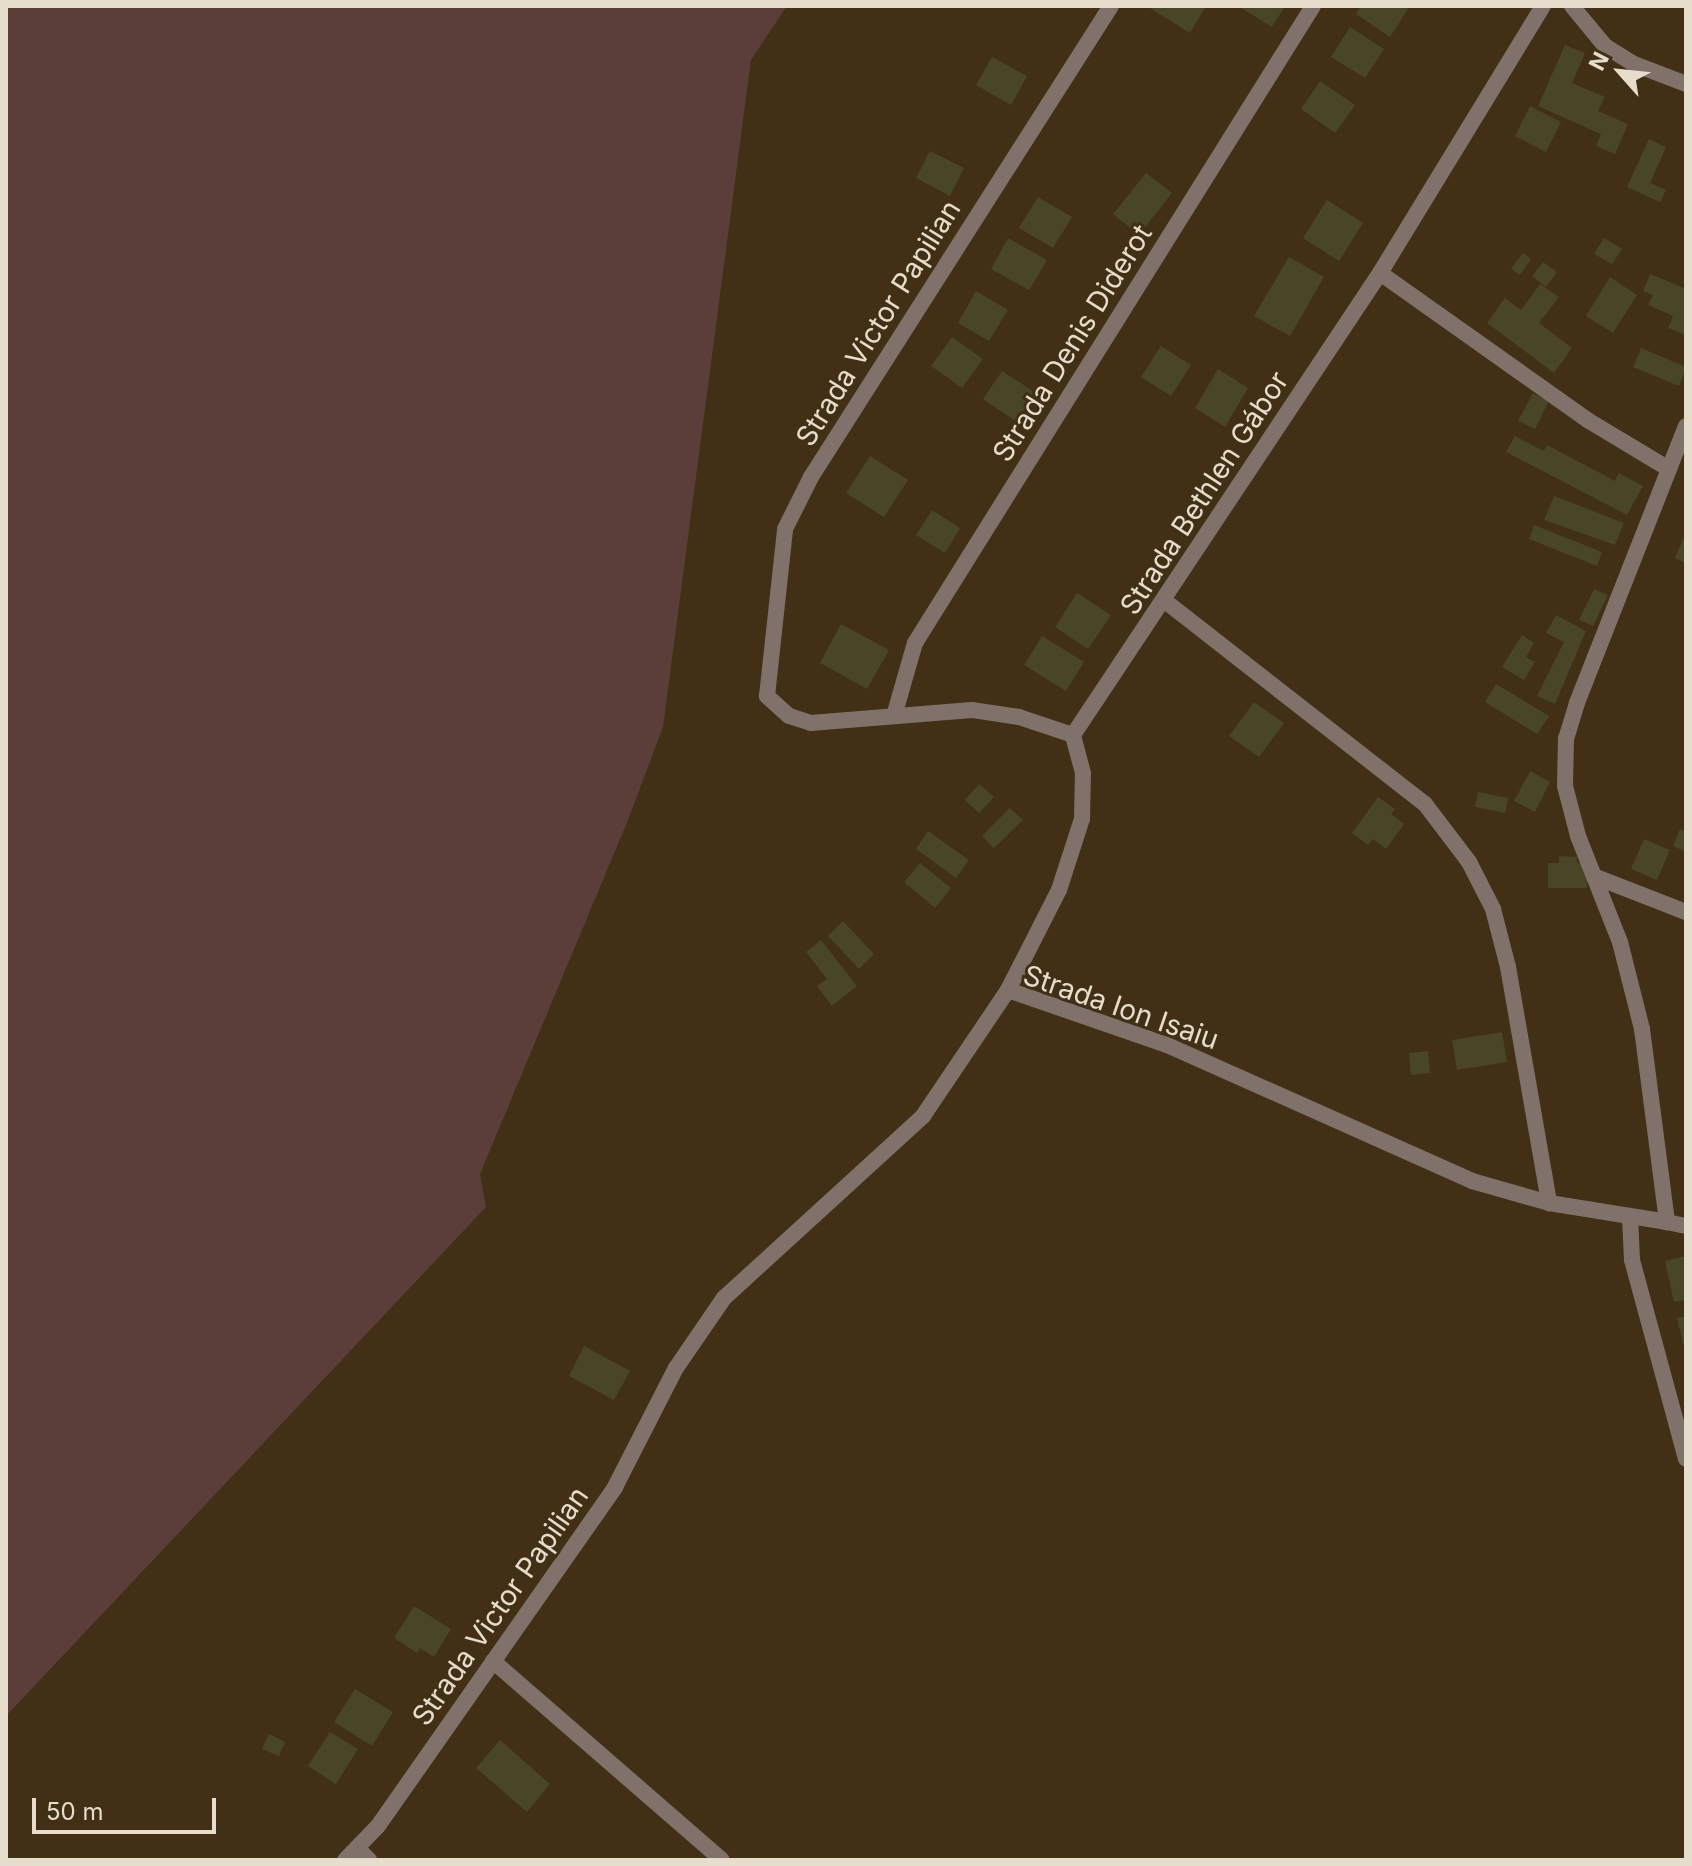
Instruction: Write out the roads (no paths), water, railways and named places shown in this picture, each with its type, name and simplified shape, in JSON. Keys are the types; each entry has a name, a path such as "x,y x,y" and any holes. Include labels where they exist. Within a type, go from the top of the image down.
{"street":[{"name":"Strada Victor Papilian","path":"894,716 811,723 789,716 767,696 785,529 805,490 1111,6"},
{"name":"Strada Denis Diderot","path":"894,716 915,643 1313,6"},
{"name":"Strada Bethlen Gábor","path":"1073,735 1165,601 1380,273 1543,6"},
{"path":"1572,6 1605,46 1634,64 1686,84"},
{"path":"1380,273 1589,421 1669,469"},
{"path":"1667,1222 1642,1029 1620,942 1578,836 1565,786 1566,738 1686,426"},
{"path":"1165,601 1425,804 1469,862 1493,909 1508,967 1549,1203"},
{"path":"894,716 972,710 1019,717 1073,735 1083,773 1082,819 1059,890 1008,990"},
{"path":"1596,877 1686,912"},
{"name":"Strada Ion Isaiu","path":"676,1368 724,1298 923,1116 1008,990 1167,1045 1472,1181 1549,1203 1686,1226"},
{"path":"1630,1217 1632,1260 1686,1459"},
{"name":"Strada Victor Papilian","path":"357,1856 615,1487 676,1368"},
{"path":"493,1661 722,1860"}]}
